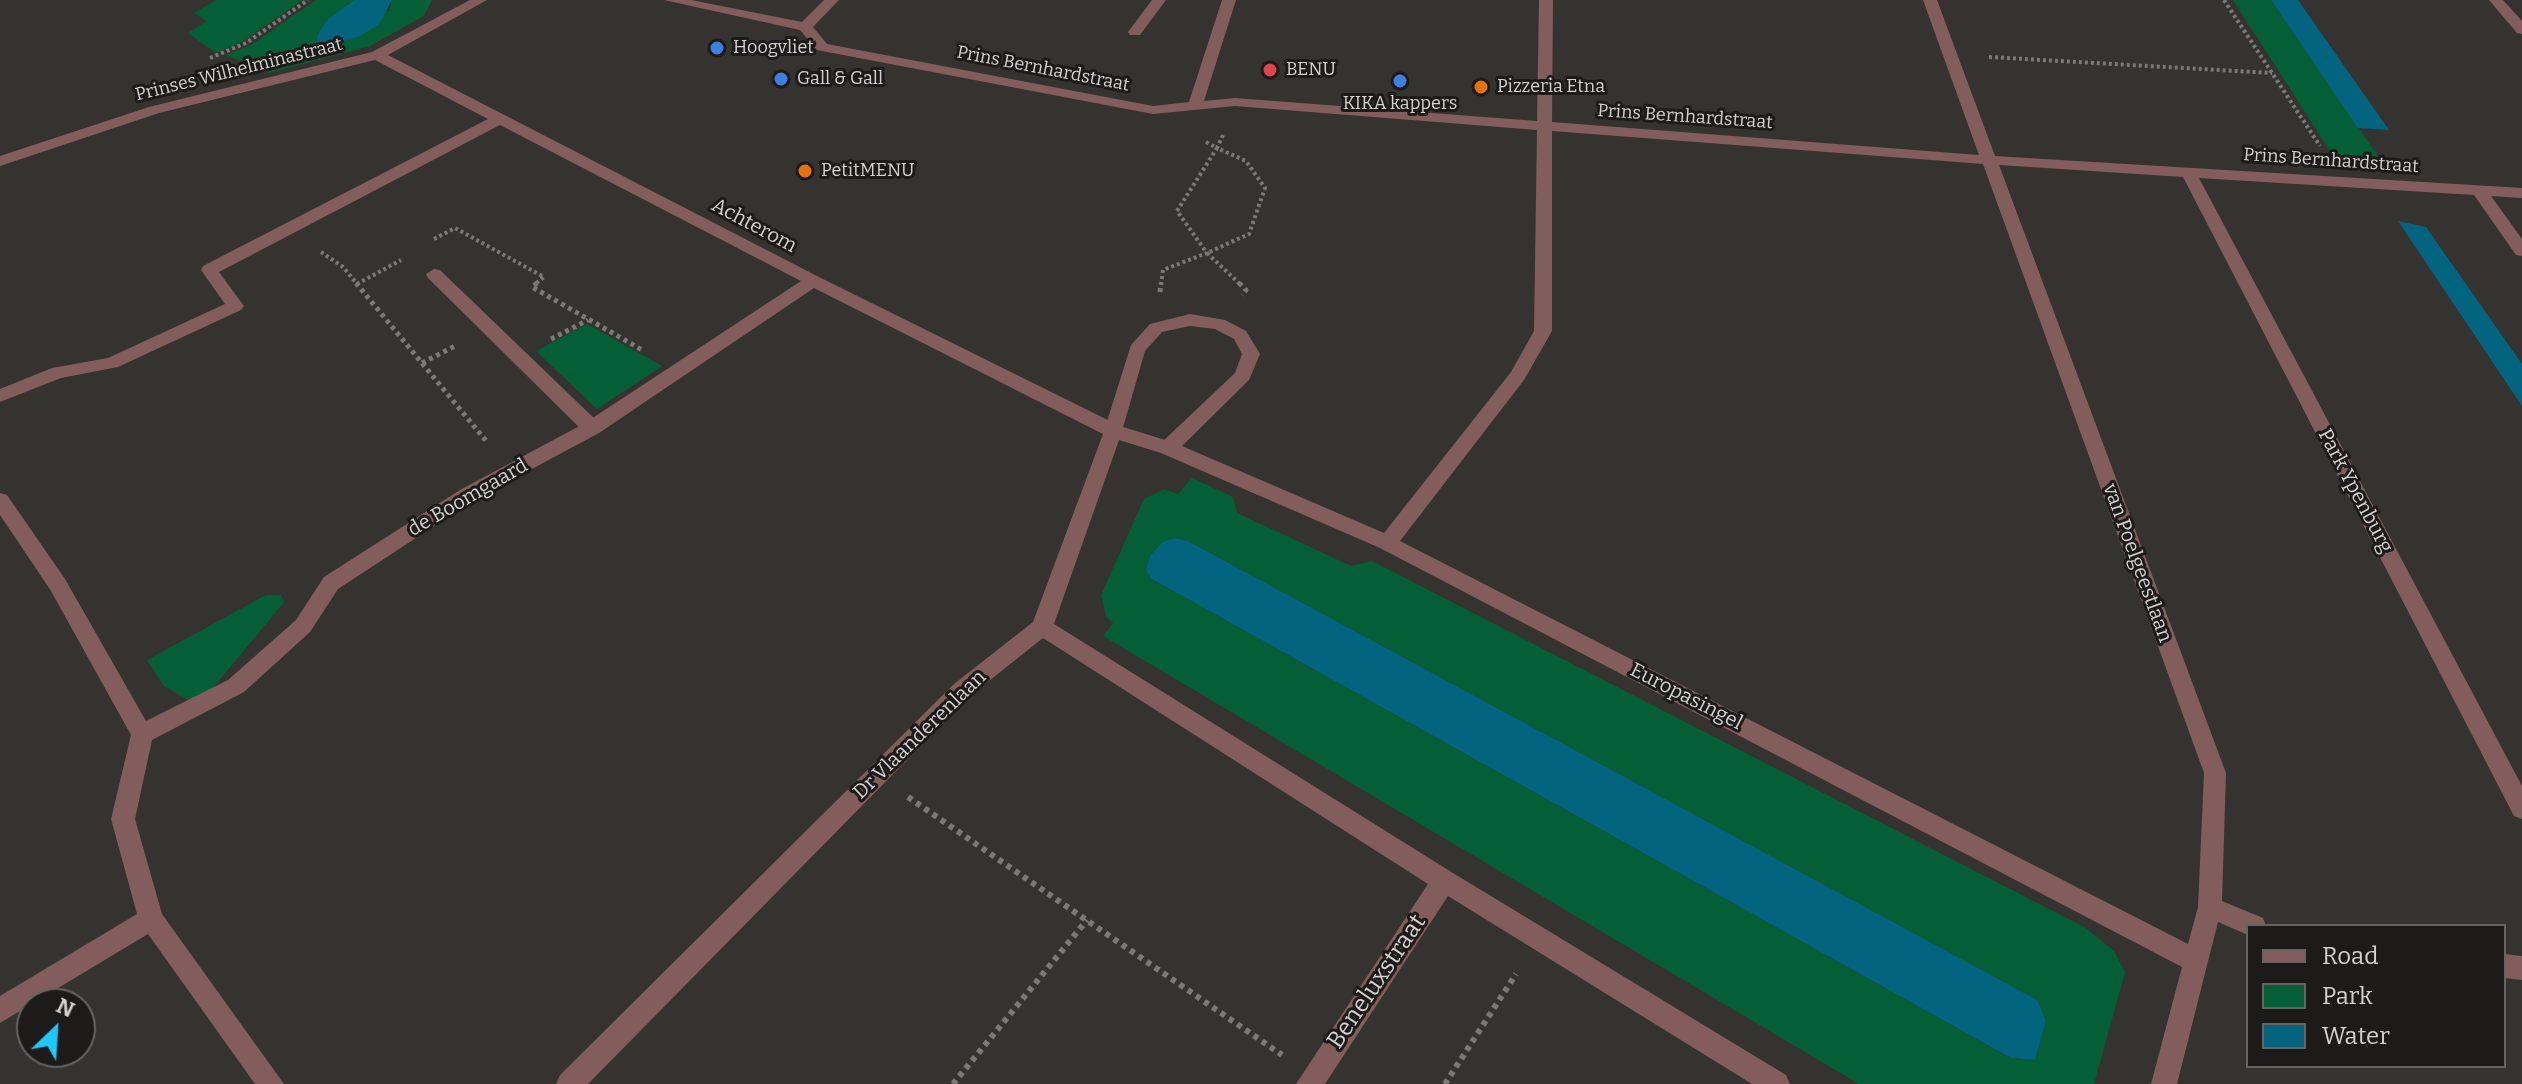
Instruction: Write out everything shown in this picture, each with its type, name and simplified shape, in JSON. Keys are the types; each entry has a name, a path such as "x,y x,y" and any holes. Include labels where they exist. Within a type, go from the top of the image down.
{"street":[{"name":"Prinses Wilhelminastraat","path":"0,161 154,110 377,55 480,0"},
{"name":"Prins Bernhardstraat","path":"671,0 805,27 822,47 1153,110 1235,102 1989,160 2522,193"},
{"path":"805,27 832,0"},
{"path":"1135,32 1159,0"},
{"path":"1195,106 1229,0"},
{"path":"1387,543 1518,376 1543,331 1546,0"},
{"name":"van Poelgeestlaan","path":"1930,0 2215,773 2210,907 2164,1084"},
{"path":"2496,0 2522,30"},
{"name":"Achterom","path":"377,55 813,281 1113,431"},
{"path":"0,396 58,372 112,363 235,306 209,270 501,118"},
{"name":"Park Ypenburg","path":"2188,172 2522,809"},
{"path":"2479,191 2522,251"},
{"path":"434,274 592,428"},
{"name":"de Boomgaard","path":"142,734 236,686 303,626 331,583 467,495 592,428 813,281"},
{"path":"1168,448 1243,376 1251,354 1240,335 1219,324 1190,320 1156,328 1137,349 1113,431 1042,627 1444,881 1777,1084"},
{"name":"Europasingel","path":"1113,431 1168,448 1387,543 2197,962"},
{"path":"0,500 58,585 142,734 123,819 151,919 271,1084"},
{"name":"Dr Vlaanderenlaan","path":"569,1084 962,690 1042,627"},
{"name":"Beneluxstraat","path":"1312,1081 1444,881"},
{"path":"2210,907 2249,924"},
{"path":"0,1010 151,919"}],"path":[{"path":"2224,0 2343,181"},
{"path":"1950,55 2272,73"},
{"path":"1219,324 1246,290 1207,253 1177,211 1225,132 1245,117 1235,102"},
{"path":"1153,110 1217,148 1246,161 1265,188 1249,234 1163,270 1156,328"},
{"path":"432,240 455,228 544,277 532,287 679,371"},
{"path":"286,230 343,267 511,471"},
{"path":"399,259 410,253"},
{"path":"877,777 1087,920 1312,1081"},
{"path":"953,1084 1087,920"},
{"path":"1445,1084 1539,939"}],"green space":[{"path":"216,0 303,0 242,42 216,53 188,33 207,21 194,13"},
{"path":"316,0 354,0 346,5 389,11 392,0 432,0 424,16 370,46 269,73 226,55 251,45"},
{"path":"2233,0 2271,0 2382,162 2335,159"},
{"path":"587,324 662,366 597,409 536,351"},
{"path":"1192,478 1233,497 1237,513 1351,566 1372,561 2086,928 2114,951 2125,972 2094,1084 1859,1084 1103,636 1113,623 1106,616 1101,595 1144,499 1164,489 1178,494","holes":["1175,538 1188,541 2036,1000 2046,1021 2035,1060 2011,1058 1152,579"]},
{"path":"266,595 281,595 284,602 198,706 164,686 147,660"}],"water":[{"path":"354,0 392,0 379,24 360,36 334,44 318,43 317,36 327,20"},
{"path":"2271,0 2298,0 2389,130 2358,128"},
{"path":"2398,221 2426,227 2522,364 2522,406"},
{"path":"1175,538 1188,541 2037,1000 2046,1021 2035,1060 2011,1058 1152,579 1146,570 1150,556 1163,542"}],"place":[{"name":"Hoogvliet","path":"717,48"},
{"name":"BENU","path":"1270,70"},
{"name":"Gall & Gall","path":"781,79"},
{"name":"KIKA kappers","path":"1400,81"},
{"name":"Pizzeria Etna","path":"1481,87"},
{"name":"PetitMENU","path":"805,171"}]}
